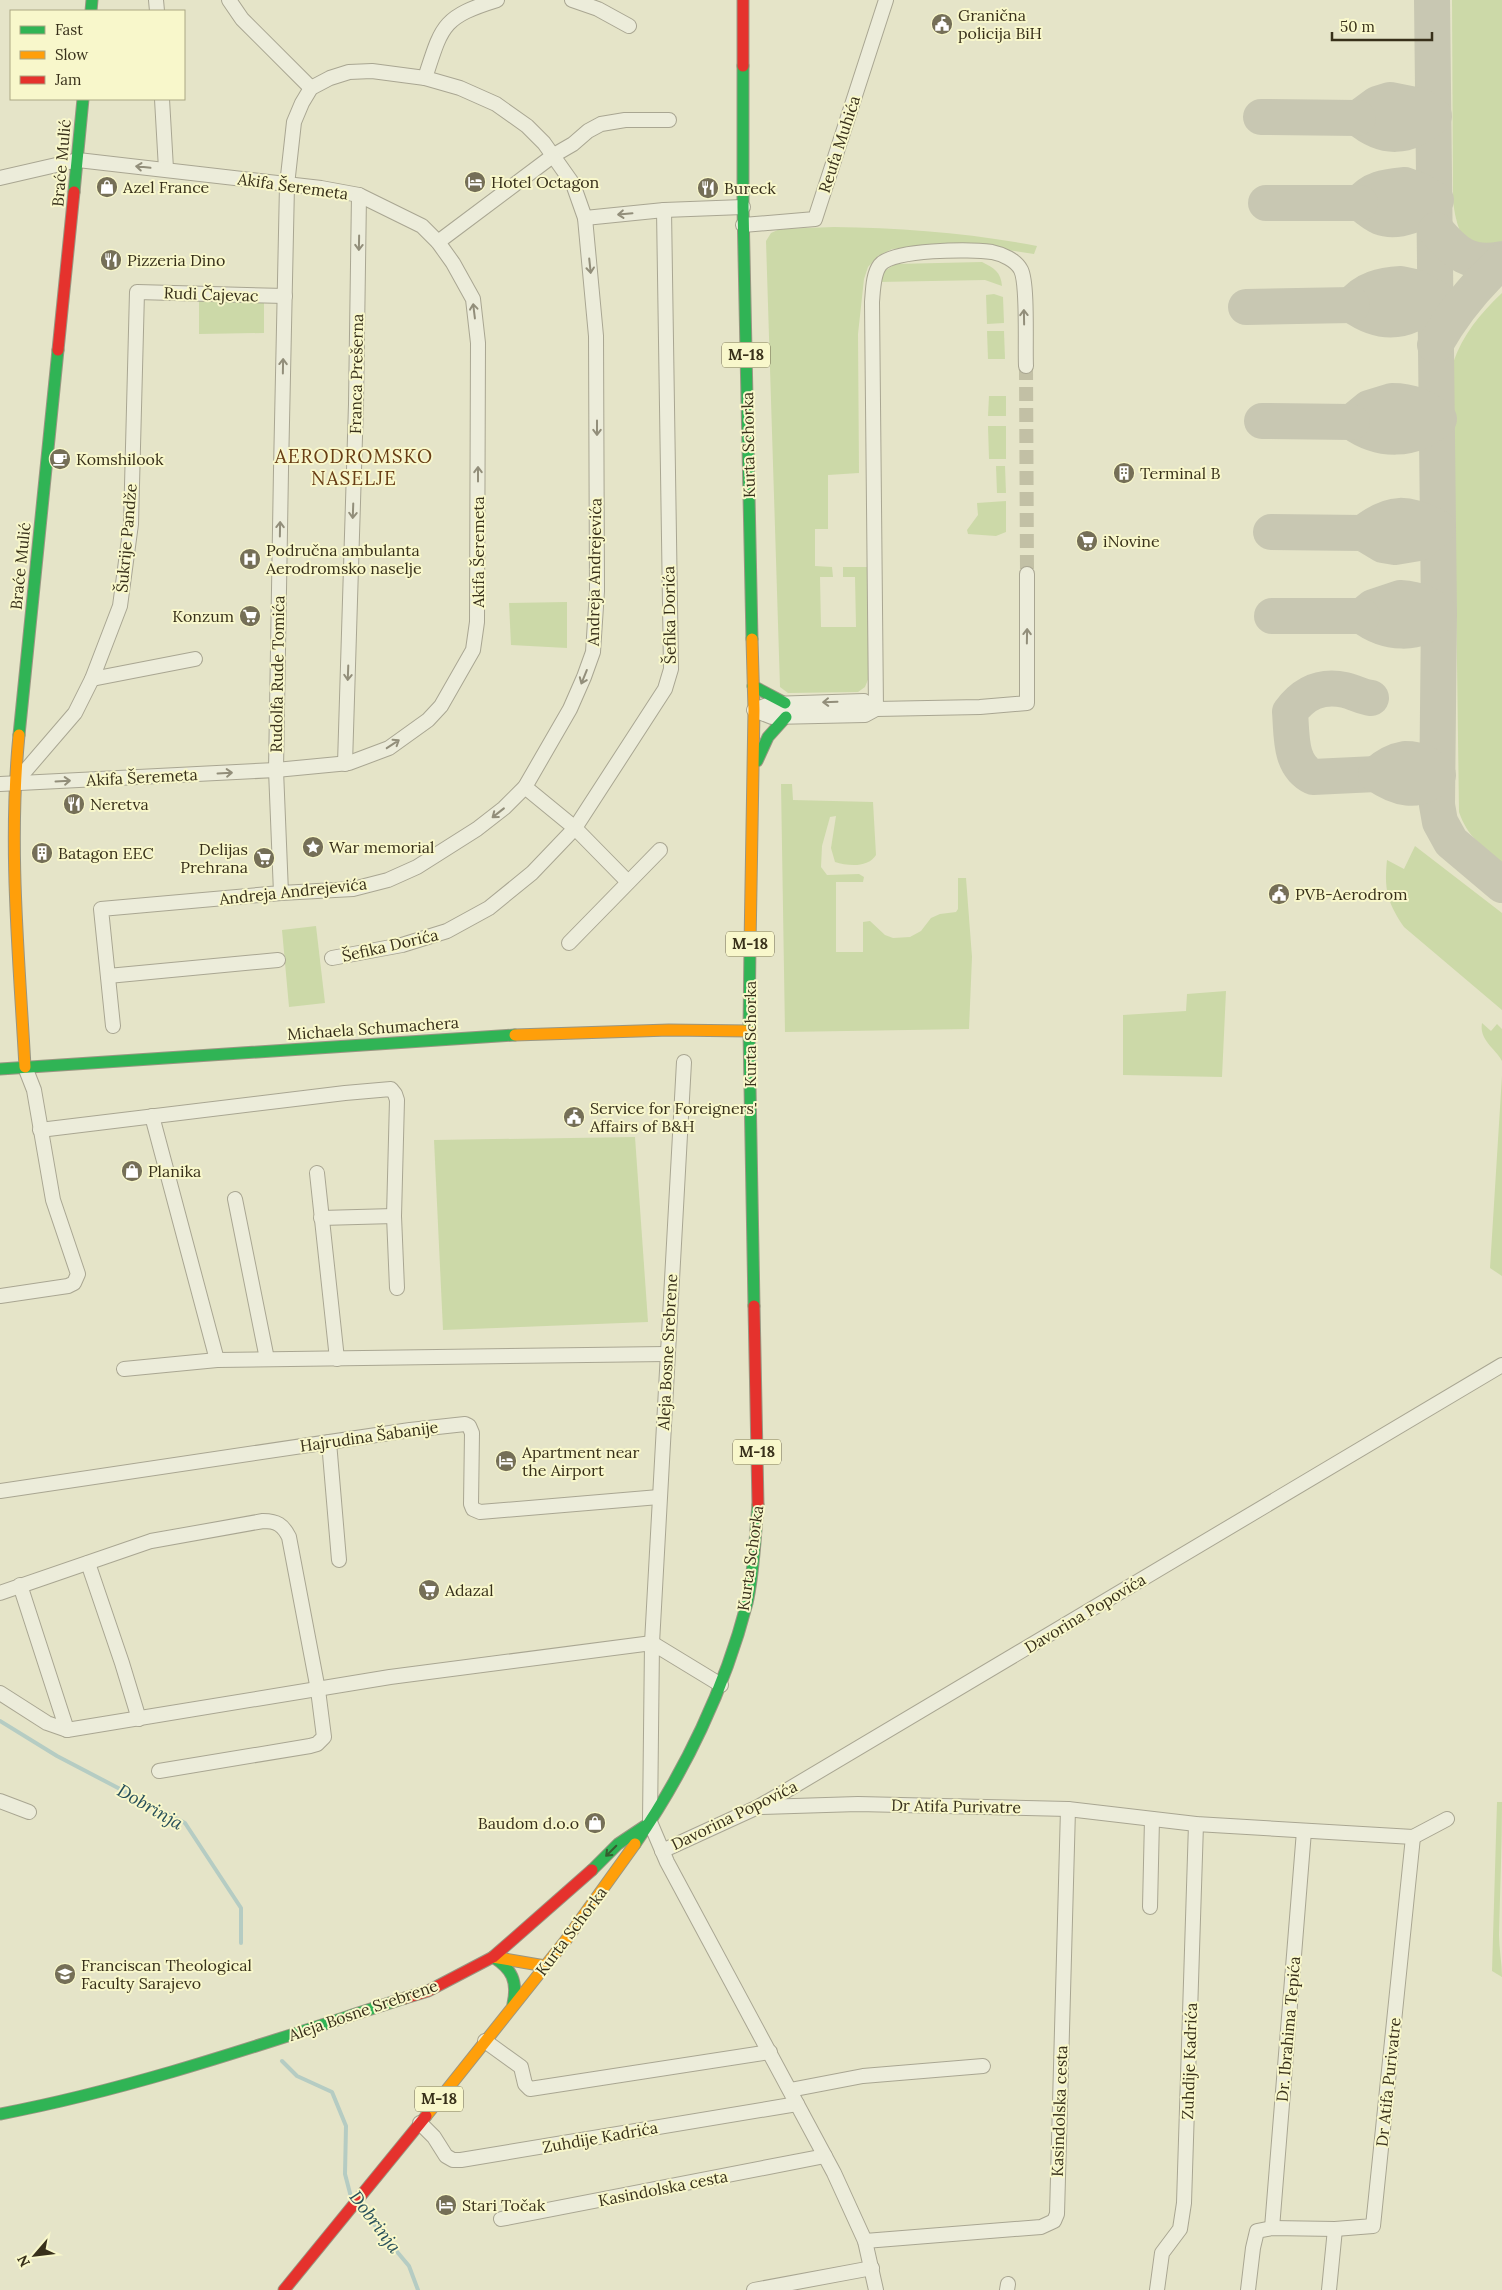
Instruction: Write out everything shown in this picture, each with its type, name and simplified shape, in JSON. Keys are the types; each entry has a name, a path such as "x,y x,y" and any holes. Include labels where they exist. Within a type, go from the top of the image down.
{"main road":[{"name":"Kurta Schorka","path":"284,2290 364,2194 545,1966 650,1822 688,1755 721,1685 747,1602 758,1506 749,1031 754,710 743,225 743,0"},
{"name":"Braće Mulić","path":"25,1067 15,894 14,784 83,100"},
{"path":"753,686 786,710 768,736 753,771"},
{"name":"Michaela Schumachera","path":"0,1069 500,1036 669,1030 749,1031"},
{"name":"Aleja Bosne Srebrene","path":"0,2114 64,2102 272,2040 428,1990 493,1957 576,1886 618,1844 650,1822"},
{"path":"493,1957 545,1966"},
{"path":"493,1957 507,1965 513,1974 516,1988 514,2004"}],"street":[{"path":"229,0 242,19 311,88 294,122 287,185"},
{"path":"425,78 438,36 452,18 474,7 497,0"},
{"path":"572,0 598,9 629,26"},
{"name":"Reufa Muhića","path":"743,225 815,219 886,0"},
{"name":"Andreja Andrejevića","path":"113,1026 101,909 281,893 353,889 388,880 431,859 477,829 504,808 525,787 570,709 593,652 597,591 596,336 585,218 573,184 554,155 527,126 496,104 460,88 425,78 372,71 349,72 330,78 311,88"},
{"path":"162,100 166,169"},
{"path":"438,242 554,155 601,124 625,120 669,120"},
{"name":"Akifa Šeremeta","path":"0,178 78,160 321,188 359,195 422,226 438,242 453,263 473,299 478,343 477,622 473,650 454,686 441,706 428,720 389,748 347,763 276,770 0,784"},
{"name":"Rudolfa Rude Tomića","path":"281,893 276,770 287,185"},
{"name":"Franca Prešerna","path":"347,763 359,195"},
{"path":"585,218 664,210 743,207"},
{"name":"Šefika Dorića","path":"332,958 402,945 447,931 489,908 532,874 575,828 665,689 671,669 664,210"},
{"path":"876,709 872,295 879,265 888,258 905,253 937,251 992,252 1012,260 1021,270 1024,285 1026,366"},
{"name":"Šukrije Pandže","path":"14,784 75,713 92,679 120,606 131,524 137,292"},
{"name":"Rudi Čajevac","path":"137,292 285,296"},
{"path":"754,710 764,715 786,710 864,701 876,709 980,707 1027,703 1027,574"},
{"path":"92,679 195,659"},
{"path":"525,787 575,828 628,882"},
{"path":"568,943 660,850"},
{"path":"108,976 278,960"},
{"name":"Aleja Bosne Srebrene","path":"650,1822 652,1643 666,1354 684,1062"},
{"path":"0,1296 68,1286 77,1279 77,1268 53,1200 34,1090 25,1067"},
{"path":"40,1130 391,1089 396,1094 397,1100 394,1216 397,1288"},
{"path":"152,1116 217,1360"},
{"path":"317,1173 337,1359"},
{"path":"234,1199 267,1360"},
{"path":"321,1218 394,1216"},
{"path":"124,1369 217,1360 666,1354"},
{"name":"Davorina Popovića","path":"662,1851 758,1807 1502,1365"},
{"name":"Hajrudina Šabanije","path":"0,1491 410,1430 468,1425 472,1433 471,1504 474,1509 480,1512 659,1497"},
{"path":"329,1442 339,1560"},
{"path":"0,1593 150,1541 263,1521 280,1524 289,1537 318,1690 325,1732 324,1737 316,1744 159,1771"},
{"path":"88,1563 139,1719"},
{"path":"20,1585 67,1730"},
{"path":"0,1693 47,1723 67,1730 390,1678 652,1643 721,1685"},
{"path":"0,1801 29,1812"},
{"name":"Dr Atifa Purivatre","path":"758,1807 858,1804 1068,1809 1196,1824 1413,1838 1374,2226 1335,2229"},
{"name":"Kasindolska cesta","path":"865,2241 1041,2227 1054,2221 1057,2214 1068,1809"},
{"path":"1150,1907 1152,1818"},
{"path":"1413,1838 1447,1819"},
{"path":"650,1822 662,1851 825,2156 865,2241 876,2290"},
{"name":"Zuhdije Kadrića","path":"1157,2290 1162,2253 1180,2229 1184,2202 1196,1824"},
{"name":"Dr. Ibrahima Tepića","path":"1272,2228 1304,1831"},
{"path":"485,2041 521,2067 525,2084 530,2089 770,2052"},
{"path":"790,2090 863,2076 983,2066"},
{"name":"Zuhdije Kadrića","path":"420,2124 434,2137 446,2156 453,2160 461,2160 797,2104"},
{"name":"Kasindolska cesta","path":"501,2219 825,2156"},
{"path":"1248,2290 1255,2235 1262,2229 1272,2228 1335,2229 1329,2290"},
{"path":"754,2290 872,2268"}],"green space":[{"path":"1452,0 1502,0 1502,241 1489,246 1479,247 1465,239 1457,223 1453,201"},
{"path":"834,227 936,232 1037,246 1034,254 967,244 892,249 878,256 868,267 864,279 858,334 859,473 828,475 828,529 815,529 815,566 832,567 833,577 820,577 821,627 856,627 855,577 843,577 843,567 867,567 869,677 865,687 858,692 788,693 780,687 766,241 771,233 780,229"},
{"path":"982,262 996,271 1002,286 985,280 878,282 885,271 895,264"},
{"path":"1502,293 1502,863 1482,847 1471,835 1459,812 1453,363 1473,325"},
{"path":"994,294 1003,297 1004,323 987,324 986,295"},
{"path":"199,299 264,301 264,333 199,334"},
{"path":"987,331 1004,331 1005,359 988,359"},
{"path":"989,396 1006,396 1006,416 988,416"},
{"path":"988,426 1006,426 1006,459 989,459"},
{"path":"996,466 1005,466 1006,493 997,493"},
{"path":"1006,501 1006,532 996,536 968,534 967,530 978,515 977,503"},
{"path":"567,602 567,648 511,645 509,603"},
{"path":"781,784 792,784 793,800 873,802 876,855 872,859 857,865 835,862 831,848 836,816 830,817 822,846 821,867 827,875 859,874 864,877 863,882 836,882 836,952 863,952 863,922 870,921 885,935 893,938 910,937 921,931 931,918 940,914 956,912 958,909 958,878 966,878 972,957 969,1029 785,1032"},
{"path":"1415,846 1502,913 1502,1010 1404,927 1394,910 1388,895 1386,879 1387,860 1404,869"},
{"path":"316,926 325,1003 289,1007 282,930"},
{"path":"1226,991 1222,1077 1123,1075 1123,1015 1186,1011 1187,994"},
{"path":"1482,1023 1491,1031 1497,1024 1502,1029 1502,1061 1485,1039"},
{"path":"1502,1076 1502,1276 1490,1268"},
{"path":"635,1137 648,1322 443,1330 434,1140"},
{"path":"1497,1802 1502,1802 1499,1935 1502,1977 1492,1971"}],"waterway":[{"name":"Dobrinja","path":"0,1721 57,1756 185,1823 241,1908 241,1943"},
{"name":"Dobrinja","path":"282,2061 297,2076 332,2092 346,2126 345,2174 351,2197"},
{"name":"Dobrinja","path":"362,2210 409,2266 418,2290"}],"taxiway":[{"path":"1432,0 1439,613 1437,805 1440,822 1451,842 1502,885"},
{"path":"1390,100 1420,106 1434,116 1415,129 1396,134 1377,130 1358,118 1377,104 1390,100"},
{"path":"1261,117 1358,118"},
{"path":"1405,185 1421,191 1436,200 1417,213 1395,219 1380,217 1360,203 1375,191 1405,185"},
{"path":"1266,203 1360,203"},
{"path":"1436,230 1464,256 1481,261 1502,259"},
{"path":"1435,345 1465,300 1502,261"},
{"path":"1401,284 1415,287 1435,298 1415,313 1395,320 1374,317 1352,305 1362,295 1374,289 1387,285 1401,284"},
{"path":"1246,307 1352,305"},
{"path":"1392,401 1405,402 1417,406 1429,411 1439,419 1429,427 1418,432 1396,437 1374,433 1352,422 1369,408 1392,401"},
{"path":"1262,421 1352,422"},
{"path":"1271,532 1363,533 1383,545 1395,547 1419,543 1438,528 1418,519 1400,516 1382,520 1363,533"},
{"path":"1400,598 1421,602 1431,606 1439,613 1422,627 1402,631 1381,626 1362,616 1373,607 1400,598"},
{"path":"1272,616 1362,616"},
{"path":"1371,698 1336,689 1314,692 1307,695 1290,712 1291,730 1296,757 1305,772 1313,777 1376,774"},
{"path":"1405,759 1424,762 1432,767 1438,775 1431,782 1423,786 1407,788 1391,783 1376,774 1389,764 1405,759"}],"tunnel":[{"path":"1026,366 1027,574"}],"traffic: fast":[{"path":"91,10 92,0"},
{"path":"743,66 743,207 752,639"},
{"path":"74,192 83,100"},
{"path":"19,735 58,350"},
{"path":"753,686 785,703"},
{"path":"757,761 768,737 786,717"},
{"path":"750,946 749,1031 754,1306"},
{"path":"0,1069 515,1035"},
{"path":"635,1844 687,1759 715,1698 727,1666 747,1603 753,1567 758,1505"},
{"path":"592,1870 618,1844 645,1826"},
{"path":"493,1957 505,1966 512,1976 515,1989 513,2004"},
{"path":"0,2114 102,2091 153,2077 254,2047 405,1998"}],"traffic: slow":[{"path":"750,946 754,710 752,639"},
{"path":"19,735 14,818 14,860 25,1067"},
{"path":"515,1035 669,1030 749,1031"},
{"path":"426,2116 566,1940 635,1844"},
{"path":"493,1957 545,1966"}],"traffic: jam":[{"path":"743,0 743,66"},
{"path":"58,350 74,192"},
{"path":"754,1306 758,1505"},
{"path":"405,1998 428,1991 493,1957 592,1870"},
{"path":"284,2290 426,2116"}],"place":[{"name":"Granična policija BiH","path":"942,24"},
{"name":"Hotel Octagon","path":"475,182"},
{"name":"Azel France","path":"107,187"},
{"name":"Bureck","path":"708,188"},
{"name":"Pizzeria Dino","path":"111,260"},
{"name":"Komshilook","path":"60,459"},
{"name":"Terminal B","path":"1124,473"},
{"name":"iNovine","path":"1087,541"},
{"name":"Područna ambulanta Aerodromsko naselje","path":"250,559"},
{"name":"Konzum","path":"250,616"},
{"name":"Neretva","path":"74,804"},
{"name":"War memorial","path":"313,847"},
{"name":"Batagon EEC","path":"42,853"},
{"name":"Delijas Prehrana","path":"264,858"},
{"name":"PVB-Aerodrom","path":"1279,894"},
{"name":"Service for Foreigners' Affairs of B&H","path":"574,1117"},
{"name":"Planika","path":"132,1171"},
{"name":"Apartment near the Airport","path":"506,1461"},
{"name":"Adazal","path":"429,1590"},
{"name":"Baudom d.o.o","path":"595,1823"},
{"name":"Franciscan Theological Faculty Sarajevo","path":"65,1974"},
{"name":"Stari Točak","path":"446,2205"}],"district":[{"name":"AERODROMSKO NASELJE","path":"354,467"}]}
